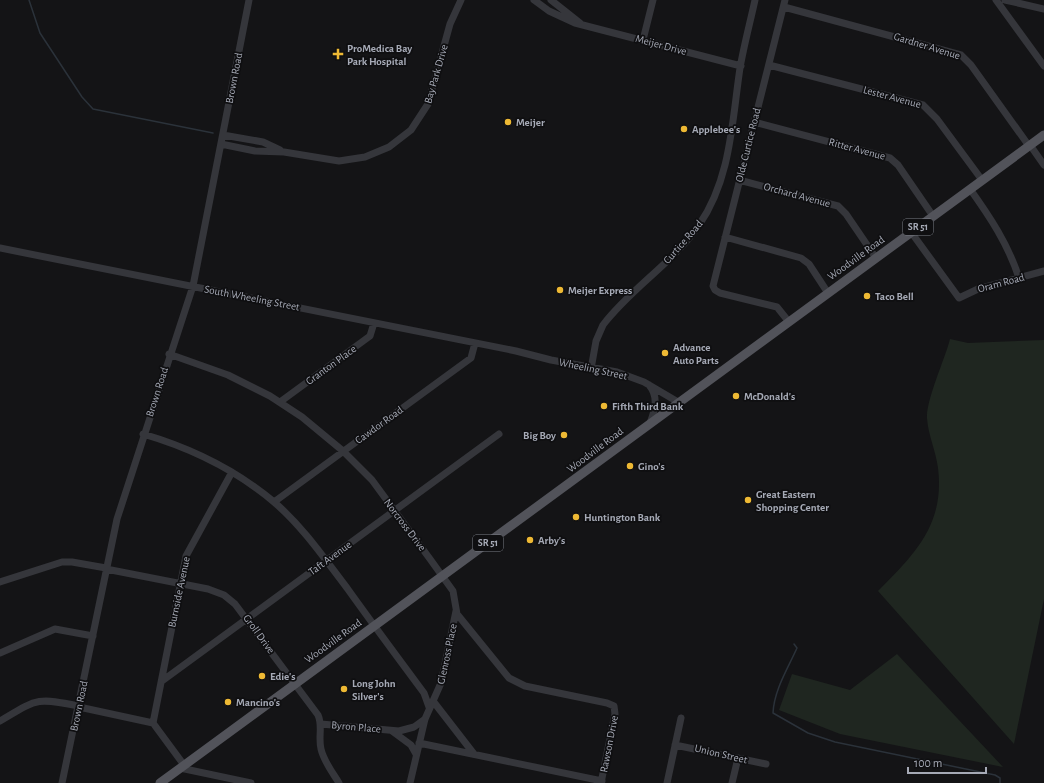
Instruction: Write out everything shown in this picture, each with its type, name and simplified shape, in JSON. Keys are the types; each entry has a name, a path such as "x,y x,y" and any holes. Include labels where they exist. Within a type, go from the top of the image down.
{"main road":[{"name":"Woodville Road","path":"160,783 1044,135"}],"street":[{"name":"Brown Road","path":"62,783 120,508 169,354 193,286 249,0"},
{"name":"Bay Park Drive","path":"221,144 255,151 284,152 333,160 354,160 384,150 402,138 418,120 428,104 450,24 462,0"},
{"name":"Meijer Drive","path":"534,0 554,14 581,24 740,66"},
{"name":"Meijer Drive","path":"551,0 581,24"},
{"path":"643,40 653,0"},
{"name":"Curtice Road","path":"590,369 596,341 603,325 681,248 699,226 712,203 720,185 726,161 740,66 755,0"},
{"path":"996,0 1044,66"},
{"path":"1005,0 1044,9"},
{"name":"Olde Curtice Road","path":"784,4 713,283 714,289 726,295 776,307 789,322"},
{"name":"Gardner Avenue","path":"784,4 961,55 1044,165"},
{"name":"Lester Avenue","path":"769,65 923,105 934,116 982,180"},
{"name":"Ritter Avenue","path":"754,122 890,158 898,165 933,216"},
{"name":"Bay Park Drive","path":"223,134 263,142 284,152"},
{"name":"Orchard Avenue","path":"739,180 838,206 846,214 876,258"},
{"path":"970,189 1001,235 1012,256 1019,278"},
{"name":"Oram Road","path":"911,232 959,298 978,289 1044,271"},
{"path":"725,236 801,258 809,264 828,293"},
{"name":"South Wheeling Street","path":"0,248 504,348"},
{"name":"Granton Place","path":"280,402 370,336 374,323"},
{"name":"Cawdor Road","path":"274,502 471,358 475,343"},
{"name":"Wheeling Street","path":"504,348 590,369 617,372 648,384 678,402"},
{"name":"Norcross Drive","path":"169,354 228,375 280,402 343,451 372,480 442,576 454,594 456,611 462,621 502,671 516,683 614,706"},
{"path":"648,384 654,392 656,402 650,423"},
{"path":"143,434 190,450 232,472 274,502 302,529 431,704 474,754"},
{"name":"Taft Avenue","path":"162,681 499,434"},
{"name":"Burnside Avenue","path":"153,723 187,553 232,472"},
{"name":"Groll Drive","path":"0,582 62,562 72,562 208,589 224,595 237,606 318,715 320,724 321,750 325,761 339,783"},
{"name":"Glenross Place","path":"410,783 425,719 441,683 456,611"},
{"path":"0,653 55,628 93,636"},
{"path":"0,721 37,701 47,700 153,723 182,767 251,783"},
{"name":"Rawson Drive","path":"601,782 615,714 614,706"},
{"path":"667,783 682,718"},
{"name":"Byron Place","path":"320,724 392,731 408,729 425,719"},
{"name":"Byron Place","path":"392,731 411,744 416,754"},
{"path":"419,743 601,782"},
{"name":"Union Street","path":"675,745 766,764"},
{"path":"732,783 738,758"}],"shaded area":[{"path":"950,339 968,343 1044,340 1044,599 1014,744 878,591 915,551 932,522 937,506 939,488 938,468 936,455 930,437 927,410"},
{"path":"897,654 1003,767 840,734 779,710 792,674 850,690"}],"waterway":[{"path":"29,0 40,33 82,97 93,109 213,133"},
{"path":"794,644 797,648 776,696 773,713 808,733 835,742 995,775 1000,778 1000,783"}],"place":[{"name":"ProMedica Bay Park Hospital","path":"338,54"},
{"name":"Meijer","path":"508,122"},
{"name":"Applebee's","path":"684,129"},
{"name":"Meijer Express","path":"560,290"},
{"name":"Taco Bell","path":"867,296"},
{"name":"Advance Auto Parts","path":"665,353"},
{"name":"McDonald's","path":"736,396"},
{"name":"Fifth Third Bank","path":"604,406"},
{"name":"Big Boy","path":"564,435"},
{"name":"Gino's","path":"630,466"},
{"name":"Great Eastern Shopping Center","path":"748,500"},
{"name":"Huntington Bank","path":"576,517"},
{"name":"Arby's","path":"530,540"},
{"name":"Edie's","path":"262,676"},
{"name":"Long John Silver's","path":"344,689"},
{"name":"Mancino's","path":"228,702"}]}
